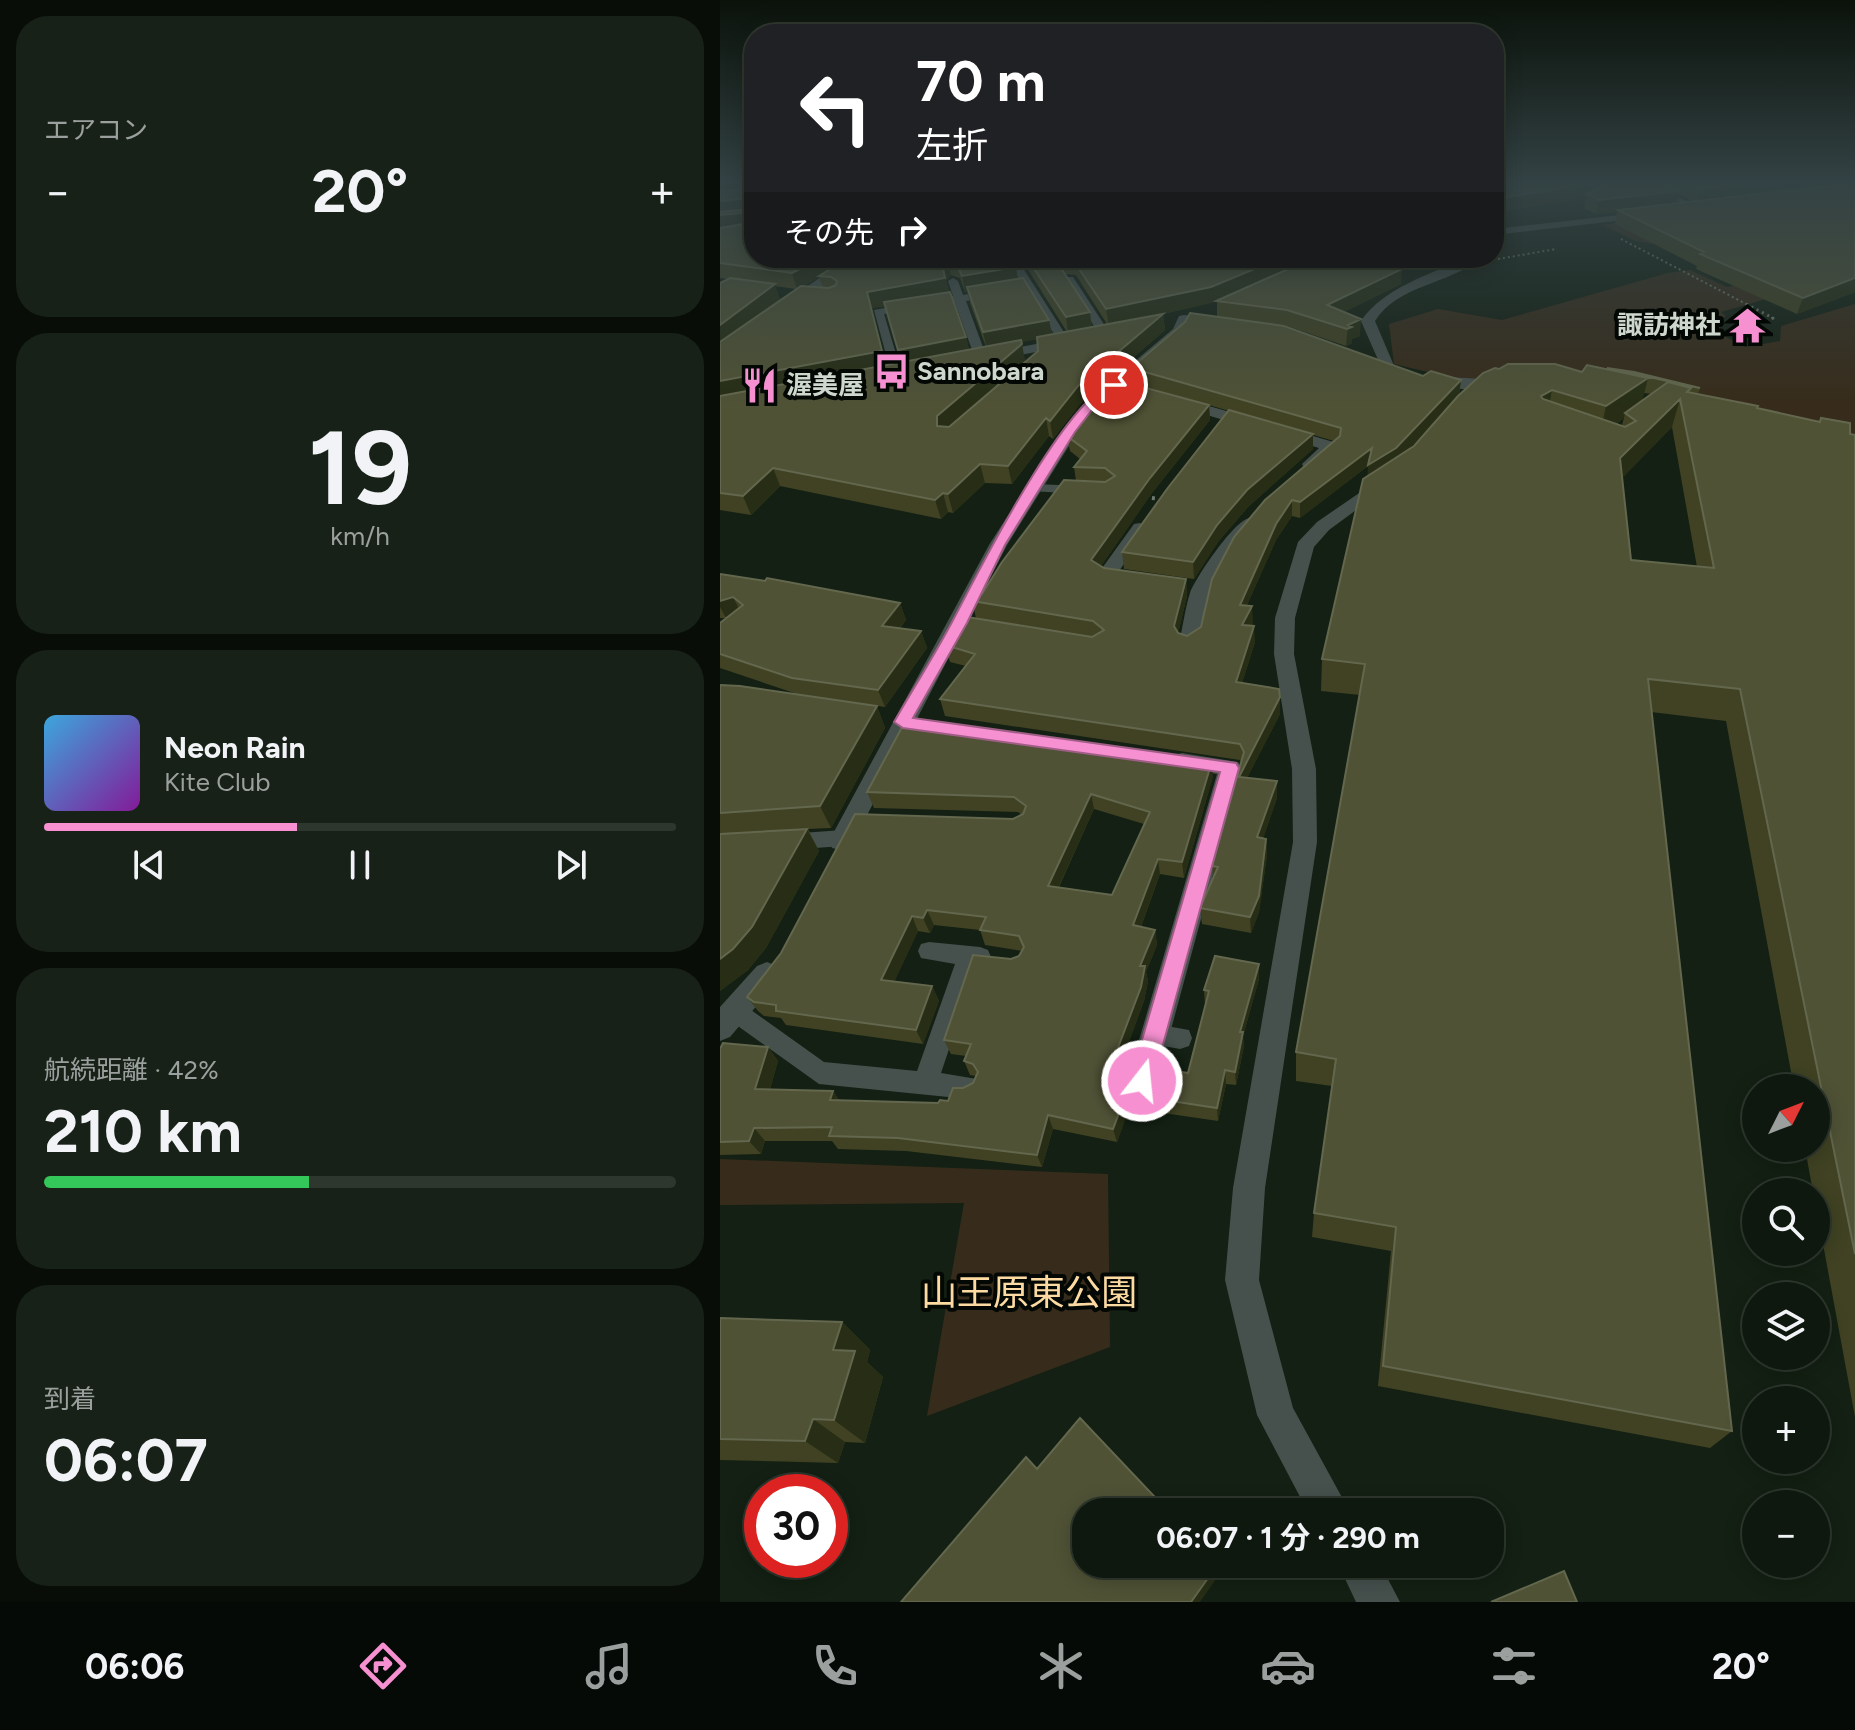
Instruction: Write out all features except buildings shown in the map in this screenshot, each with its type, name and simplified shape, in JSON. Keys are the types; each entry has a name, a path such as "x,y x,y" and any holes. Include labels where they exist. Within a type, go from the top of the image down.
{"street":[{"path":"774,312 848,268"},
{"path":"1454,268 1408,289 1375,310 1368,321 1395,370 1483,385 1516,385"},
{"path":"779,293 801,296"},
{"path":"1158,325 1218,309"},
{"path":"1184,319 1238,326"},
{"path":"828,865 855,825 904,722 967,624 998,545 1070,431 1088,408 1179,331 1184,319"},
{"path":"974,360 1032,356 1092,338"},
{"path":"1114,385 1140,392"},
{"path":"1455,412 1483,385"},
{"path":"1166,399 1219,423 1331,446 1293,479"},
{"path":"1322,1498 1276,1415 1242,1280 1249,1188 1305,842 1304,769 1284,654 1285,618 1305,546 1323,526 1363,495 1403,470"},
{"path":"1154,582 1107,575 1160,499"},
{"path":"1189,643 1194,588 1263,509"},
{"path":"1142,1081 1230,768 1154,757"},
{"path":"728,1020 778,958"},
{"path":"1366,1578 1379,1602"}],"lane":[{"path":"1018,268 1030,287 1092,338"},
{"path":"1069,279 1092,338"},
{"path":"953,281 974,360"},
{"path":"896,374 878,312 1030,287"},
{"path":"801,296 823,297"},
{"path":"1035,488 1107,491"},
{"path":"766,843 855,825"},
{"path":"929,951 999,959"},
{"path":"925,1084 969,956"},
{"path":"728,1020 819,1073 968,1087"},
{"path":"1155,1035 1180,1038"}],"path":[{"path":"1653,256 1773,318 1768,320"},
{"path":"1107,491 1160,499"}],"green space":[{"path":"1703,256 1739,256 1815,285 1721,312 1726,316 1705,326 1745,347 1780,341 1781,326 1855,304 1855,438 1659,384 1483,385 1394,364 1389,324 1438,309 1502,320 1668,273 1690,270 1727,287 1763,279"},
{"name":"山王原東公園","path":"720,1159 1108,1174 1110,1347 927,1416 964,1203 720,1205"}],"place":[{"name":"諏訪神社","path":"1747,325"},
{"name":"Sannobara","path":"891,371"},
{"name":"渥美屋","path":"760,385"}],"route":[{"path":"1114,385 1088,408 1070,431 998,545 959,623 903,722 1230,768 1142,1081"}]}
